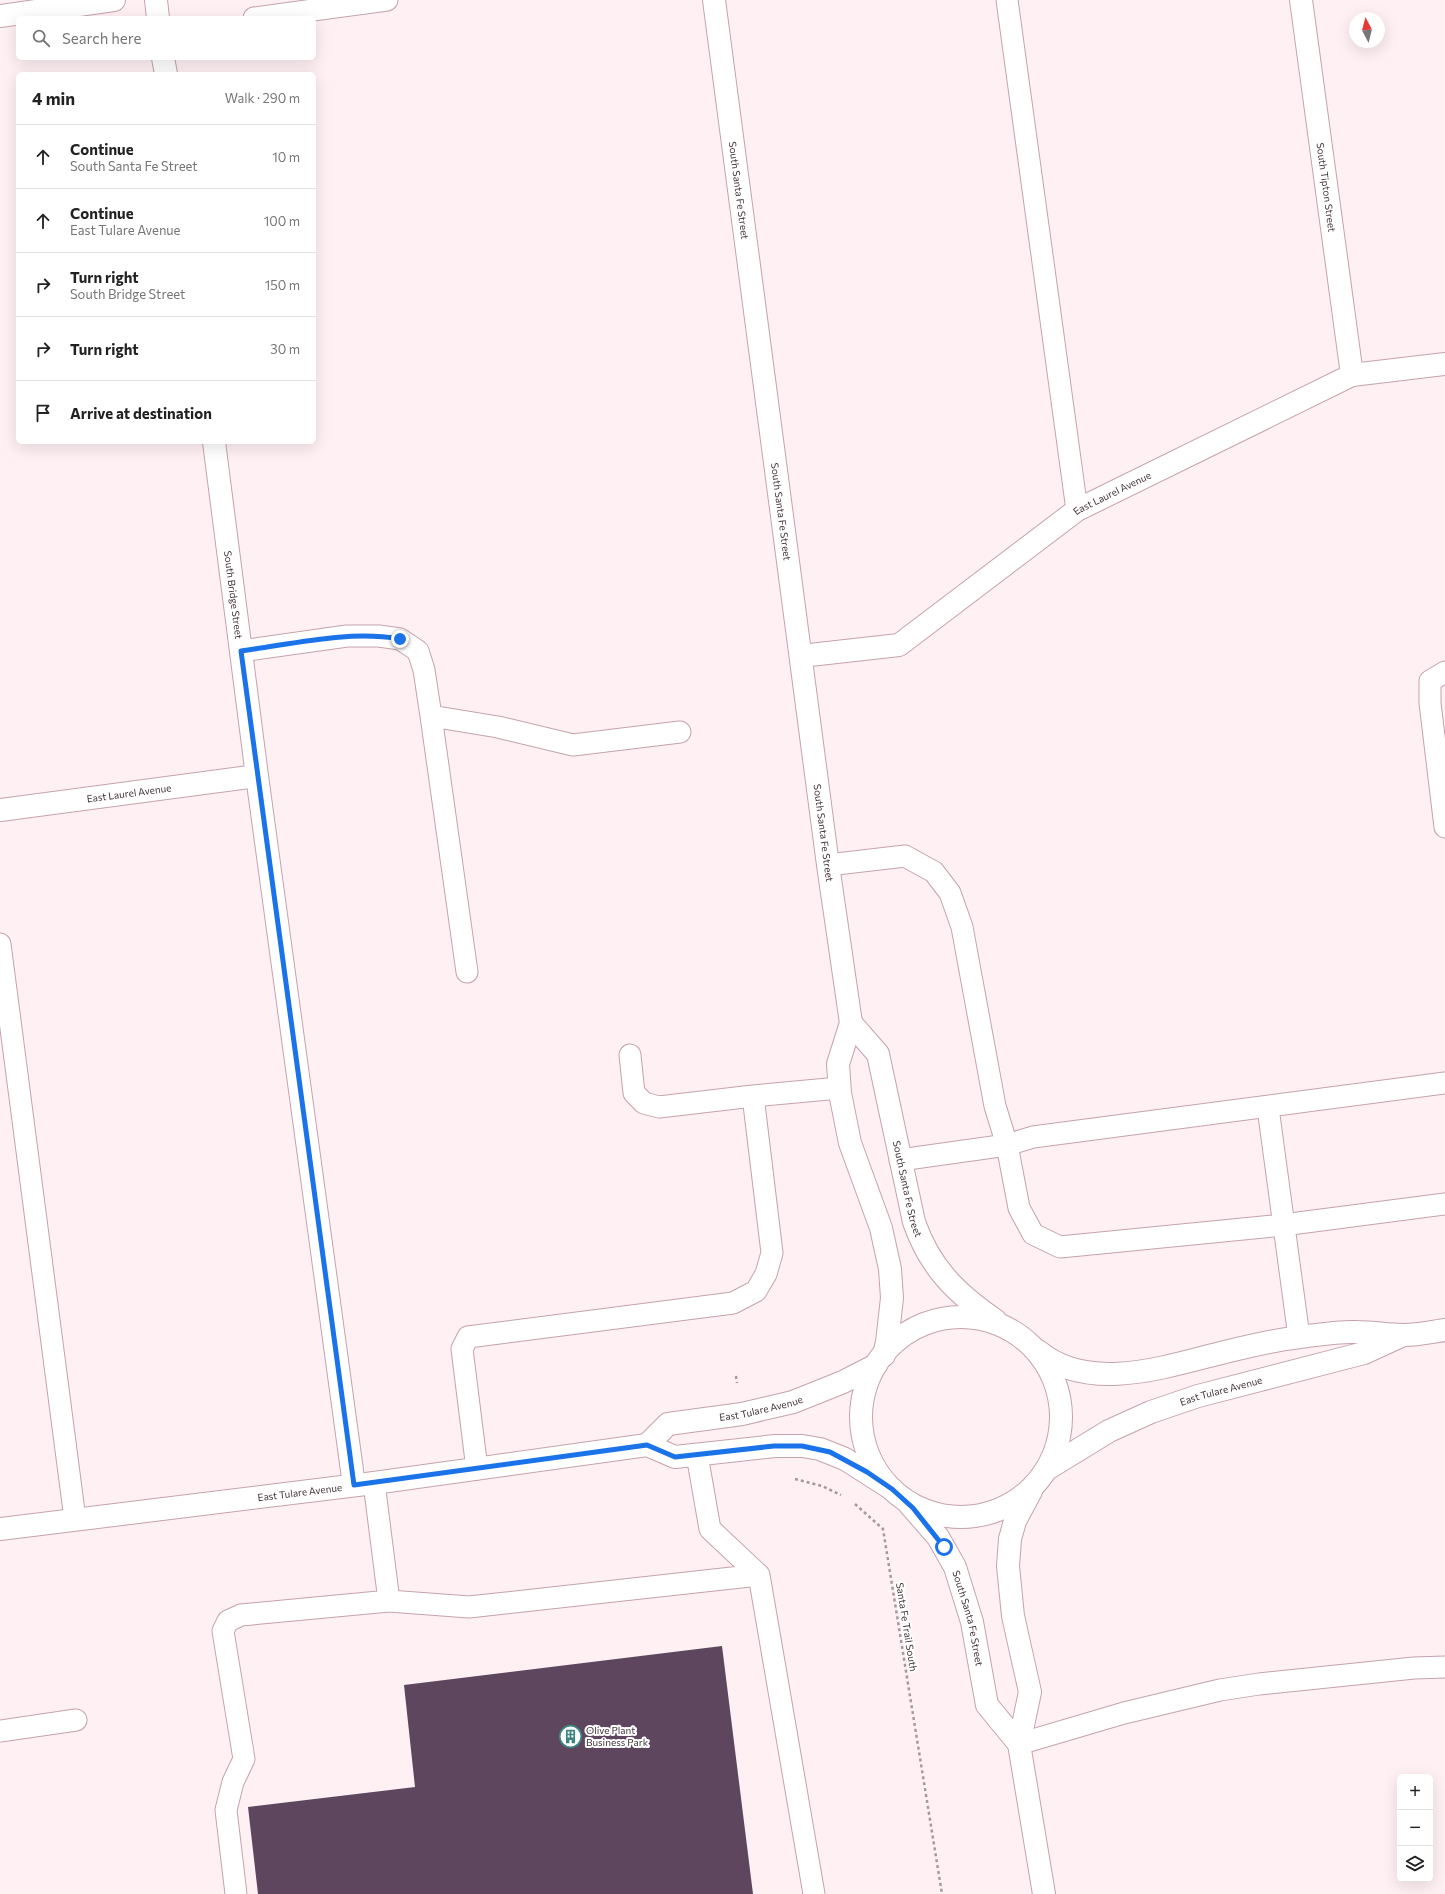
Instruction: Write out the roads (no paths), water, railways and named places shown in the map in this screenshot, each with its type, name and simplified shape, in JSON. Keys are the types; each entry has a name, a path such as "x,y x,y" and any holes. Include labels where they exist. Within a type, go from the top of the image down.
{"street":[{"path":"0,16 114,0"},
{"path":"156,0 158,16"},
{"name":"South Santa Fe Street","path":"714,0 828,865 851,1023 838,1064 839,1088 850,1143 881,1228 890,1269 892,1298 887,1342 880,1360"},
{"name":"South Tipton Street","path":"1301,0 1352,375"},
{"path":"164,60 166,72"},
{"name":"East Laurel Avenue","path":"801,656 899,645 1077,510 1352,375 1445,364"},
{"name":"South Bridge Street","path":"214,444 257,776 364,1484"},
{"name":"East Laurel Avenue","path":"0,810 257,776"},
{"name":"South Santa Fe Street","path":"851,1023 878,1054 914,1222 929,1256 942,1275 961,1293 1007,1329"},
{"path":"898,1494 877,1470 863,1436 863,1400 871,1376 880,1360 901,1338 912,1331 923,1325 946,1319 971,1318 995,1323 1007,1329 1032,1347"},
{"name":"East Tulare Avenue","path":"1032,1347 1044,1356 1064,1366 1099,1374 1120,1374 1158,1369 1224,1352 1299,1337 1356,1332 1404,1335 1445,1330"},
{"name":"East Tulare Avenue","path":"1043,1474 1109,1431 1151,1412 1198,1396 1364,1353 1404,1335"},
{"name":"South Santa Fe Street","path":"1032,1347 1049,1368 1054,1380 1061,1406 1060,1432 1053,1457 1018,1514 1010,1539 1008,1556 1011,1604 1030,1692 1019,1744 1044,1894"},
{"name":"East Tulare Avenue","path":"0,1529 364,1484 647,1445 668,1424 742,1414 793,1402 831,1387 880,1360"},
{"path":"647,1445 675,1457 774,1446 802,1446 820,1449 845,1459 898,1494 924,1509 945,1516 976,1516 990,1513 1017,1500 1043,1474"},
{"name":"South Santa Fe Street","path":"898,1494 938,1537 955,1567 970,1616 987,1705 1019,1744"}],"lane":[{"path":"269,16 387,0"},
{"path":"1007,0 1077,510"},
{"path":"241,651 347,636 380,636 400,639 418,651 424,670 432,716 467,972"},
{"path":"1445,672 1430,681 1430,703 1445,820"},
{"path":"432,716 498,727 573,745 680,732"},
{"path":"828,865 905,856 934,872 950,893 962,927 995,1106 1007,1145 1019,1208 1033,1234 1060,1247 1282,1225 1445,1204"},
{"path":"0,944 75,1519"},
{"path":"630,1056 634,1093 644,1103 659,1107 839,1088"},
{"path":"900,1160 1007,1145 1033,1137 1268,1108 1445,1083"},
{"path":"477,1469 462,1349 468,1337 733,1303 756,1291 766,1274 772,1254 753,1096"},
{"path":"1268,1108 1282,1225 1299,1337"},
{"path":"698,1454 710,1528 759,1575 814,1894"},
{"path":"364,1484 389,1601"},
{"path":"236,1894 226,1810 233,1782 244,1759 223,1631 228,1620 241,1615 389,1601 469,1607 759,1575"},
{"path":"1019,1744 1124,1713 1220,1690 1259,1684 1414,1668 1445,1667"},
{"path":"0,1731 76,1720"}],"place":[{"name":"Olive Plant Business Park","path":"571,1736"}]}
